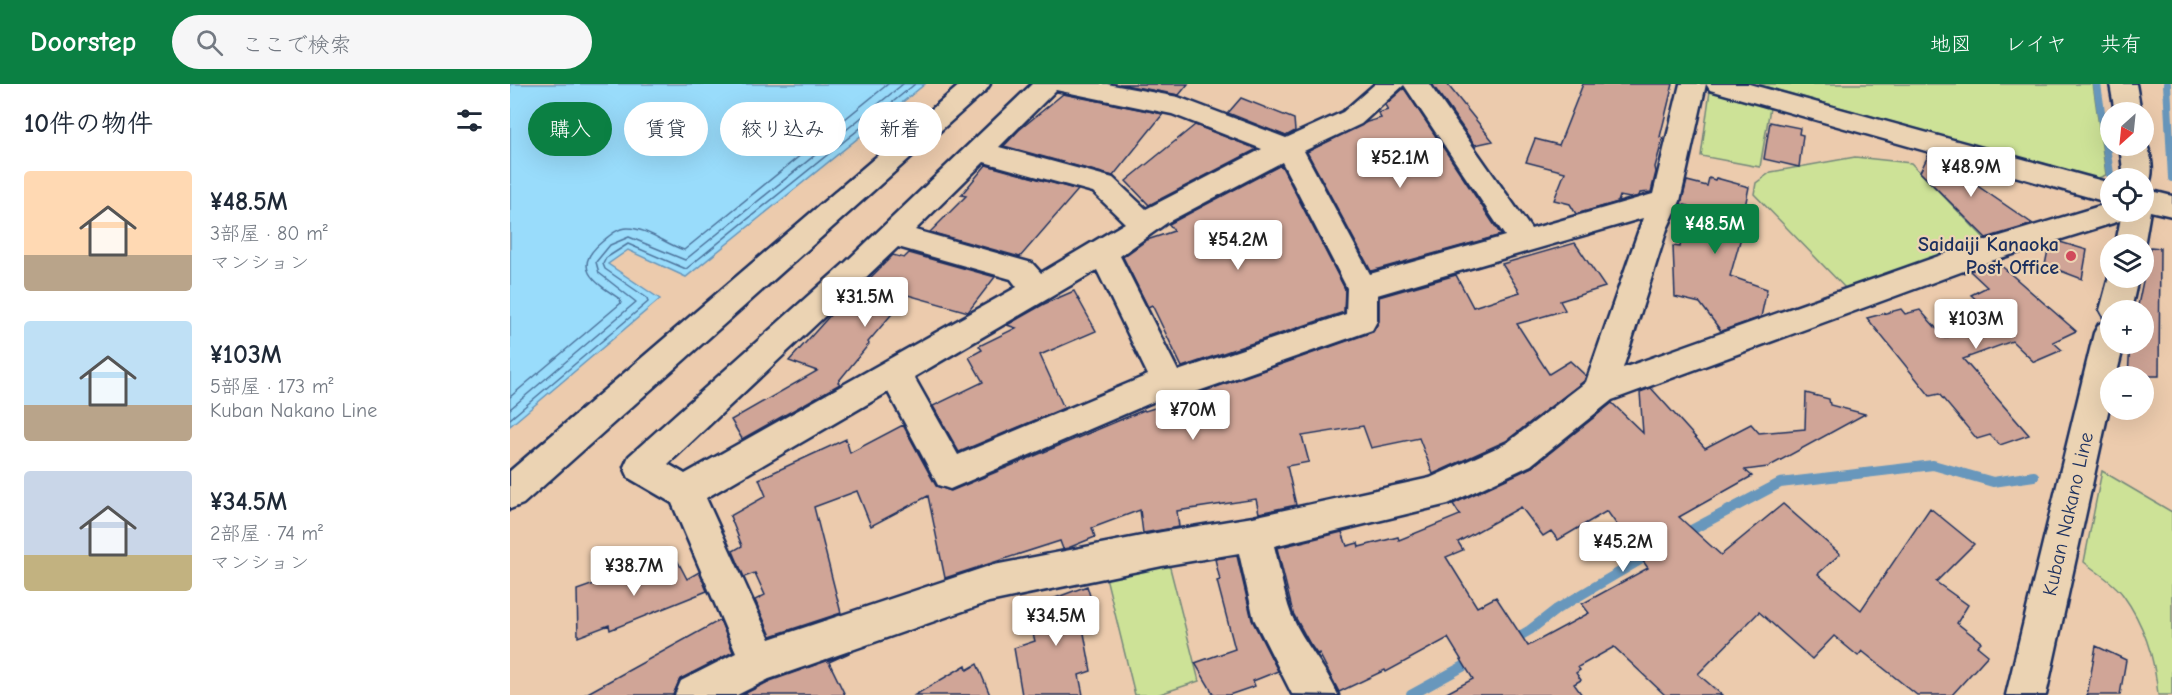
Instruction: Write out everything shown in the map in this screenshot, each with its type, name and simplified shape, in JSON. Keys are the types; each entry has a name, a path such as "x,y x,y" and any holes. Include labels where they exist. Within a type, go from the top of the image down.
{"street":[{"path":"510,493 977,84"},
{"path":"760,662 685,492 641,467 893,235 1047,84"},
{"path":"1063,84 1178,106 1288,150 1362,288 1361,321 1170,387 1103,252"},
{"path":"1178,106 1195,84"},
{"path":"685,492 1103,252 1144,224 1268,157 1288,150 1352,118 1391,84"},
{"path":"1416,84 1525,242"},
{"path":"1600,390 1652,229 1666,201 1693,84"},
{"path":"1719,84 2100,191"},
{"path":"2123,84 2126,102"},
{"path":"978,151 1102,185 1144,224"},
{"path":"1362,288 1666,201"},
{"path":"2154,202 2172,206"},
{"path":"695,695 760,662 989,584 1162,549 1253,534 1435,493 1519,454 1600,390 1978,254 2100,217"},
{"path":"893,235 1021,271 1037,290"},
{"name":"Kuban Nakano Line","path":"2026,695 2105,354"},
{"path":"894,372 950,474 1167,381"},
{"path":"1253,534 1273,619 1306,680 1318,695"}],"green space":[{"path":"1757,84 2093,84 2100,133 2100,156 2103,156 2105,168 2100,168 2100,177 2096,179"},
{"path":"1710,91 1770,108 1760,167 1701,156"},
{"path":"1855,157 1911,163 1989,243 1850,293 1754,194 1756,183 1771,172"},
{"path":"2102,471 2172,512 2172,695 2158,695 2154,669 2143,630 2123,595 2084,562"},
{"path":"1168,560 1199,681 1157,695 1135,695 1104,569"}],"water":[{"path":"510,84 925,84 903,102 858,102 858,138 846,148 846,102 720,102 720,156 836,156 686,277 628,250 608,264 660,299 510,426"}],"building":[{"path":"1119,84 1188,84 1179,95"},
{"path":"1432,84 1447,84 1493,141 1475,145"},
{"path":"1583,84 1673,84 1660,137 1663,138 1651,192 1640,193 1639,196 1630,198 1620,196 1618,202 1576,214 1570,204 1554,200 1565,172 1526,162 1535,139 1559,145"},
{"path":"1404,88 1501,235 1371,271 1307,152 1367,122 1381,118 1378,113 1388,110 1385,105"},
{"path":"1063,94 1163,114 1113,176 1004,146 1019,130"},
{"path":"1241,98 1294,119 1295,131 1286,136 1228,113"},
{"path":"1770,122 1800,128 1799,134 1803,135 1799,167 1764,159"},
{"path":"1195,125 1257,149 1149,205 1126,181"},
{"path":"1929,154 1974,168 1969,180 2033,224 1986,238 1920,172"},
{"path":"986,165 1078,190 1020,257 930,232 966,196 961,195"},
{"path":"1281,165 1345,289 1344,312 1182,367 1152,305 1148,307 1123,257 1147,240 1174,231 1169,224"},
{"path":"1709,178 1749,187 1741,226 1744,227 1730,276 1767,289 1761,317 1721,331 1700,303 1675,297 1673,246 1680,247 1689,206 1681,204 1687,181 1707,186"},
{"path":"2060,242 2087,250 2082,279 2045,265 2049,245"},
{"path":"1575,243 1605,287 1560,301 1565,310 1517,324 1549,374 1570,361 1586,376 1584,381 1506,441 1433,474 1419,438 1371,448 1363,426 1302,436 1309,462 1287,466 1296,505 1259,513 1256,499 1177,511 1179,527 1143,533 1140,510 1092,528 1095,537 1068,548 1063,549 1060,541 945,578 928,496 871,526 857,491 814,507 841,613 771,636 755,600 765,595 755,573 744,577 733,551 742,546 730,516 766,496 759,479 846,439 850,453 903,425 936,486 951,491 1144,410 1171,403 1373,332 1379,321 1379,297 1456,275 1473,307 1520,292 1502,264"},
{"path":"2154,247 2160,248 2159,376 2154,376 2154,366 2129,366 2129,354 2154,354 2154,300 2139,300 2142,288 2154,288"},
{"path":"909,253 995,277 968,312 908,295 868,342 869,344 838,382 840,384 742,439 731,420 817,371 789,361 834,311 893,255 904,258"},
{"path":"1997,262 2076,331 2053,342 2062,350 2034,362 2012,341 1963,359 2029,435 2000,445 1990,435 1977,439 1939,394 1930,396 1867,318 1901,309 1905,314 1920,310 1945,338 1996,317 1971,295 1987,287 1970,271"},
{"path":"1074,291 1096,331 1040,355 1064,408 959,452 933,406 983,382 969,357 982,350 979,346 1016,328 1007,325 1044,304"},
{"path":"1651,388 1705,448 1751,424 1759,433 1805,429 1806,393 1829,399 1830,405 1865,414 1768,467 1745,470 1752,476 1679,517 1721,555 1783,504 1840,554 1818,574 1861,610 1930,508 1974,544 1936,582 1968,605 1957,623 1981,642 1977,646 1988,655 1952,695 1917,695 1862,651 1858,656 1834,636 1812,659 1759,612 1698,674 1722,695 1665,695 1614,647 1578,667 1580,670 1576,673 1581,680 1574,684 1582,695 1443,695 1473,679 1448,638 1386,672 1385,670 1339,692 1319,653 1317,654 1310,644 1293,613 1277,548 1342,532 1347,546 1358,543 1359,547 1398,537 1399,540 1460,515 1453,504 1532,467 1612,403 1643,433 1640,392","holes":["1521,507 1543,536 1551,531 1558,540 1607,511 1648,568 1582,604 1589,613 1528,646 1496,597 1477,607 1446,557 1463,550 1458,542"]},
{"path":"1237,556 1252,620 1278,671 1253,681 1255,686 1229,695 1214,695 1195,663 1235,649 1217,581 1220,580 1215,559"},
{"path":"676,558 687,579 699,572 707,591 610,630 609,625 578,637 577,590 611,578 611,582 637,572 637,583"},
{"path":"1087,586 1095,612 1081,617 1091,671 1079,675 1083,695 1022,695 1014,648 1035,641 1026,609"},
{"path":"720,620 733,652 680,679 673,695 584,695"},
{"path":"2096,646 2126,660 2120,695 2087,695"},
{"path":"849,653 829,662 845,695 742,695 770,681"},
{"path":"977,664 990,695 915,695 966,665 967,670"}],"waterway":[{"path":"2097,84 2109,168"},
{"path":"2167,84 2172,178"},
{"path":"1682,535 1780,483 1933,465 1993,482 2034,476"},
{"path":"1511,641 1530,630 1557,609 1652,553"},
{"path":"1411,695 1475,660"}],"place":[{"name":"Saidaiji Kanaoka Post Office","path":"2071,256"}]}
